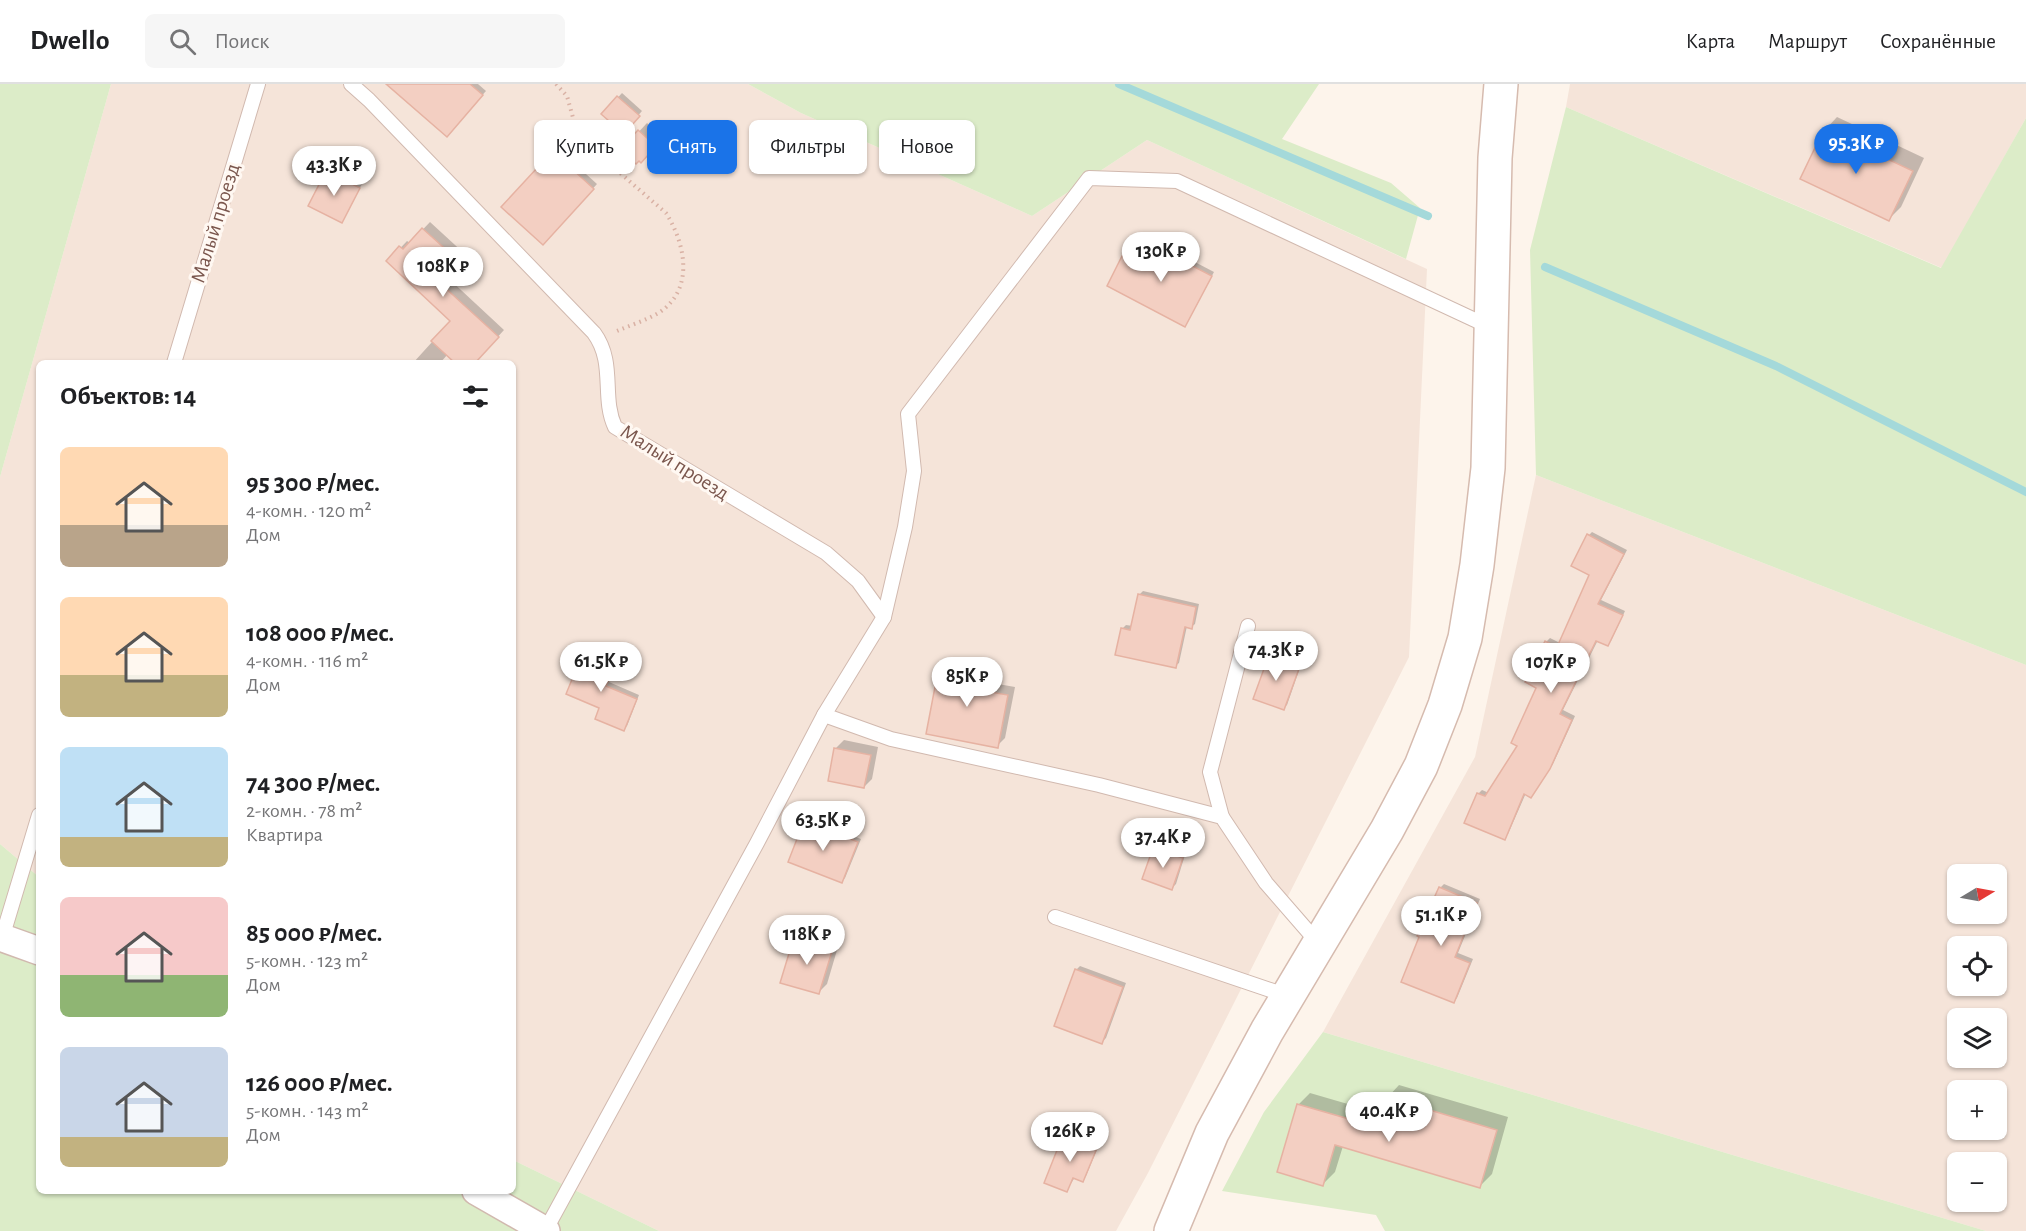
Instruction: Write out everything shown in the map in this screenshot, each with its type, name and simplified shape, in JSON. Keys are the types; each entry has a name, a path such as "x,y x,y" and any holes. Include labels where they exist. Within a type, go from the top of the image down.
{"main road":[{"path":"1171,1231 1212,1133 1288,996 1387,830 1421,766 1445,705 1465,638 1477,565 1488,468 1495,158 1501,84"}],"street":[{"path":"1,937 36,950"},
{"path":"481,1194 546,1231"}],"lane":[{"name":"Малый проезд","path":"175,360 258,84"},
{"name":"Малый проезд","path":"351,84 598,339 607,361 611,414 617,428 826,553 858,581 884,616"},
{"path":"546,1231 824,715 884,616 906,526 914,471 908,414 1089,178 1177,180 1491,327"},
{"path":"1248,626 1210,766 1210,778 1222,817 1266,883 1319,944"},
{"path":"824,715 891,739 1099,785 1222,817"},
{"path":"1,937 36,825"},
{"path":"1055,917 1288,996"}],"path":[{"path":"556,84 567,96 578,135 666,213 672,222 683,252 684,270 679,292 666,307 646,319 598,339"}],"shaded area":[{"path":"111,84 748,84 817,120 749,120 749,174 867,174 867,142 879,148 879,174 938,174 1032,216 1147,140 1427,269 1409,657 1148,1173 1116,1231 659,1231 516,1161 516,360 36,360 36,874 0,844 0,477"},
{"path":"1570,84 2026,84 2026,118 1942,268 1566,107"},
{"path":"1536,475 2026,665 2026,1231 1986,1231 1323,1032 1475,757"}],"green space":[{"path":"0,84 111,84 0,477"},
{"path":"748,84 1319,84 1282,139 1391,183 1420,208 1406,259 1147,140 1032,216 938,174 975,174 975,120 879,120 879,148 867,142 867,120 817,120"},
{"path":"1566,107 1941,268 2026,118 2026,665 1536,475 1530,250"},
{"path":"0,844 36,874 36,1194 516,1194 516,1161 659,1231 0,1231"},
{"path":"1323,1032 1986,1231 1385,1231 1376,1215 1222,1191 1264,1112"}],"building":[{"path":"386,84 470,84 483,95 447,137"},
{"path":"617,96 640,116 635,122 608,120 601,114"},
{"path":"1824,129 1913,171 1889,221 1800,179"},
{"path":"638,130 647,138 647,156 641,163 639,161 636,164 635,163 635,133"},
{"path":"326,171 360,188 342,223 308,206"},
{"path":"534,171 534,174 578,174 594,189 543,245 501,207"},
{"path":"422,228 461,263 442,285 499,337 478,360 452,360 431,341 450,321 386,261 399,246 403,249"},
{"path":"1144,241 1212,276 1185,327 1107,286 1122,256 1133,262"},
{"path":"1587,534 1624,554 1598,604 1623,615 1608,646 1596,641 1560,714 1572,720 1550,769 1531,798 1524,794 1505,840 1464,823 1477,793 1485,796 1517,746 1511,743 1536,688 1525,682 1545,641 1557,647 1589,575 1571,566"},
{"path":"1138,594 1196,607 1192,629 1185,627 1176,668 1115,655 1121,628 1130,630"},
{"path":"582,655 614,668 606,686 637,699 624,731 595,719 599,708 566,694"},
{"path":"1269,655 1300,666 1284,710 1253,699"},
{"path":"939,666 993,677 990,692 1008,695 998,748 926,734"},
{"path":"834,748 871,755 864,788 828,781"},
{"path":"804,821 858,842 842,883 788,862"},
{"path":"1153,848 1183,858 1172,890 1142,879"},
{"path":"1439,887 1477,903 1455,957 1470,963 1454,1003 1401,982 1419,937 1417,936"},
{"path":"794,937 833,948 819,994 780,983"},
{"path":"1075,969 1123,987 1102,1044 1054,1026"},
{"path":"1386,1097 1497,1130 1480,1188 1335,1145 1323,1186 1277,1172 1297,1104 1377,1127"},
{"path":"1063,1135 1097,1148 1083,1182 1073,1178 1067,1192 1044,1183"}],"waterway":[{"path":"1119,84 1428,216"},
{"path":"1545,267 1776,366 2026,492"}]}
